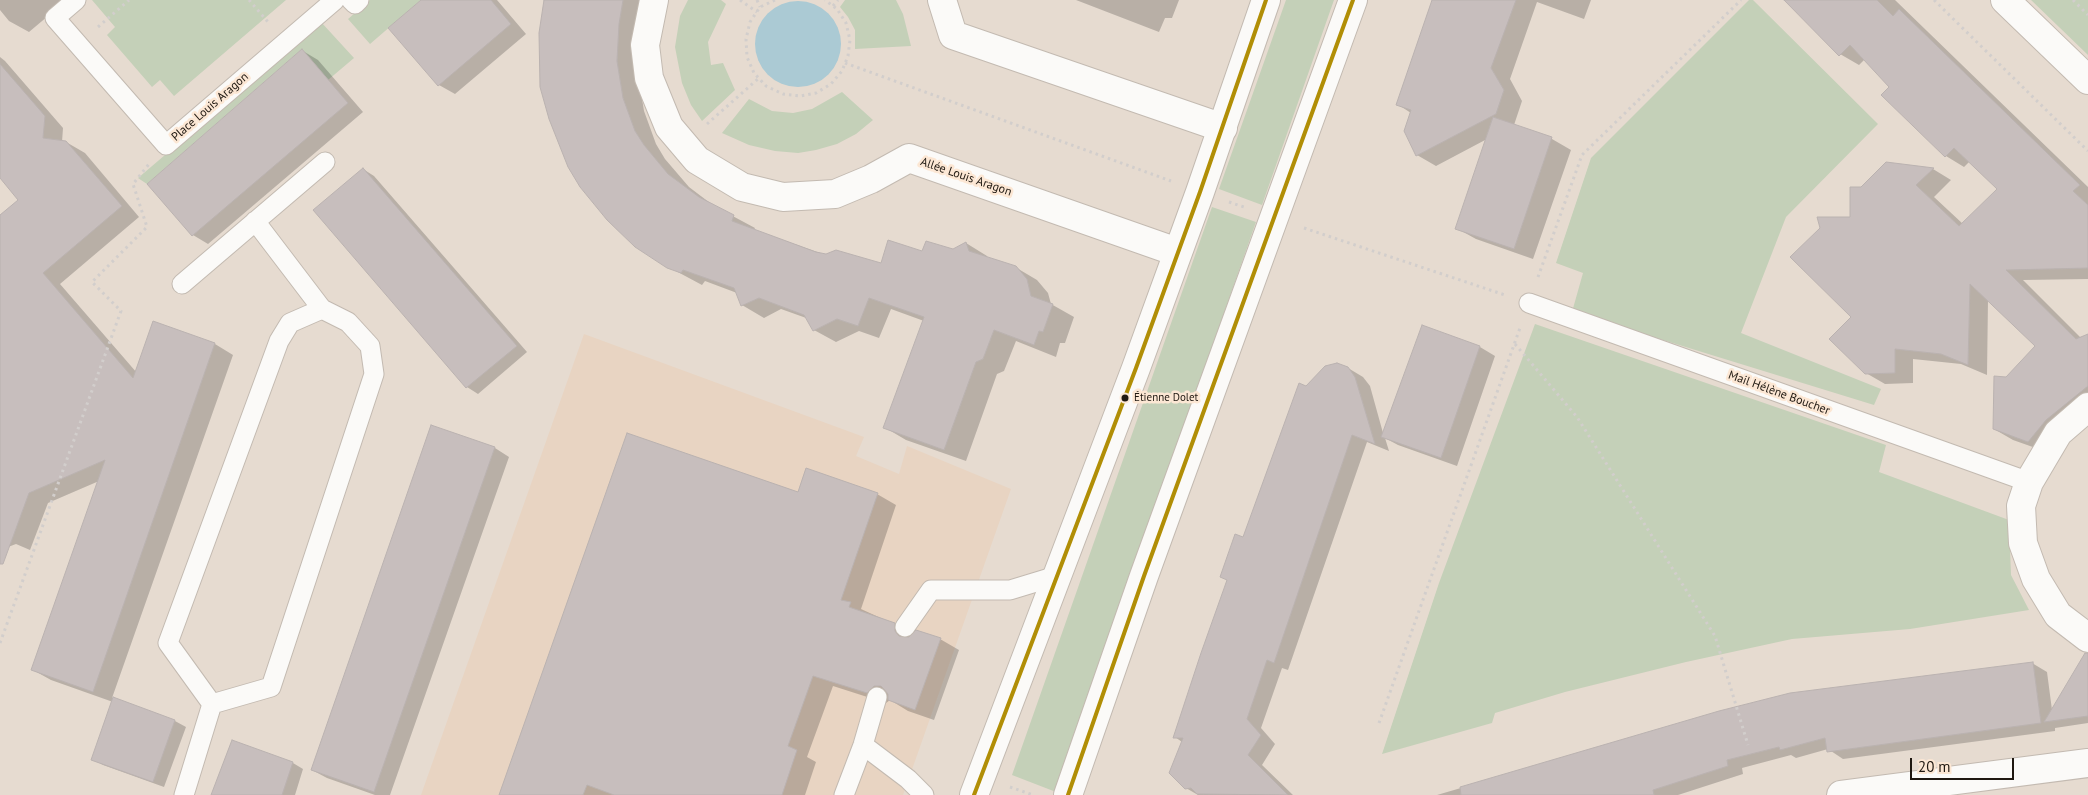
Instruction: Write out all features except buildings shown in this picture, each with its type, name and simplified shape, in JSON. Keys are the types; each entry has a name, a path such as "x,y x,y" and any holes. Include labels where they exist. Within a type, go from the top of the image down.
{"main road":[{"name":"Allée Louis Aragon","path":"654,0 645,45 649,78 669,127 697,160 742,187 783,197 835,194 871,179 909,158 1177,252"},
{"path":"942,0 952,35 1222,128"},
{"path":"974,795 1136,368 1266,0"},
{"path":"1068,795 1148,566 1353,0"},
{"path":"2005,0 2088,80"},
{"path":"2088,407 2058,433 2029,482 2021,506 2023,543 2036,579 2058,615 2088,638"},
{"path":"1841,795 2088,763"}],"lane":[{"name":"Place Louis Aragon","path":"76,0 55,18 166,145 335,0"},
{"path":"352,0 355,4 359,0"},
{"path":"182,284 324,162"},
{"path":"212,704 271,687 374,374 370,346 348,322 322,309 255,221"},
{"name":"Mail Hélène Boucher","path":"1529,303 2029,482"},
{"path":"212,704 168,643 279,341 290,323 322,309"},
{"path":"905,627 931,590 1010,590 1056,576"},
{"path":"844,795 863,745 877,697"},
{"path":"184,795 212,704"},
{"path":"863,745 908,779 924,795"}],"path":[{"path":"78,43 129,0"},
{"path":"740,0 757,12"},
{"path":"757,0 760,7"},
{"path":"775,0 760,7 750,22 746,39 747,57 754,73 766,86 783,94 800,96 816,93 831,84 842,72 848,56 850,40 846,23 826,0"},
{"path":"833,6 838,0"},
{"path":"1379,723 1582,155 1741,0"},
{"path":"1934,0 2088,151"},
{"path":"2073,0 2088,15"},
{"path":"684,144 759,78"},
{"path":"0,643 121,312 92,282 147,227 133,184 166,145"},
{"path":"1515,343 1577,417 1715,636 1748,745"},
{"path":"1010,786 1033,795"}],"shaded area":[{"path":"584,334 864,437 856,456 899,474 907,446 1011,489 903,795 421,795"}],"green space":[{"path":"92,0 286,0 174,96 160,80 152,87 107,35 115,27"},
{"path":"370,0 421,0 370,44 348,19"},
{"path":"688,0 721,0 726,4 708,42 711,65 723,63 735,90 702,121 691,105 682,83 675,47 680,16"},
{"path":"845,0 896,0 903,14 911,46 855,49 855,30 840,7"},
{"path":"1286,0 1334,0 1262,205 1219,189"},
{"path":"1749,0 1753,0 1878,124 1786,217 1741,333 1881,389 1874,405 1572,312 1583,273 1556,263 1591,158"},
{"path":"2031,0 2088,0 2088,55"},
{"path":"321,22 354,58 328,80 302,49 147,184 138,178"},
{"path":"842,92 873,120 856,134 837,144 798,153 775,151 749,145 722,133 749,99 772,111 793,113 812,109"},
{"path":"1212,207 1256,222 1056,792 1012,775"},
{"path":"1535,324 1886,445 1879,472 2009,520 2011,575 2029,610 1910,629 1792,639 1686,662 1565,692 1495,713 1492,723 1382,754 1439,583"}],"water":[{"path":"790,1 806,1 815,4 829,13 838,27 841,44 838,61 829,75 815,84 806,87 790,87 774,80 762,68 755,52 755,36 762,20 774,8"}],"transit line":[{"path":"974,795 1136,368 1200,192 1266,0"},
{"path":"1068,795 1144,576 1353,0"}],"place":[{"name":"Étienne Dolet","path":"1125,398"}]}
